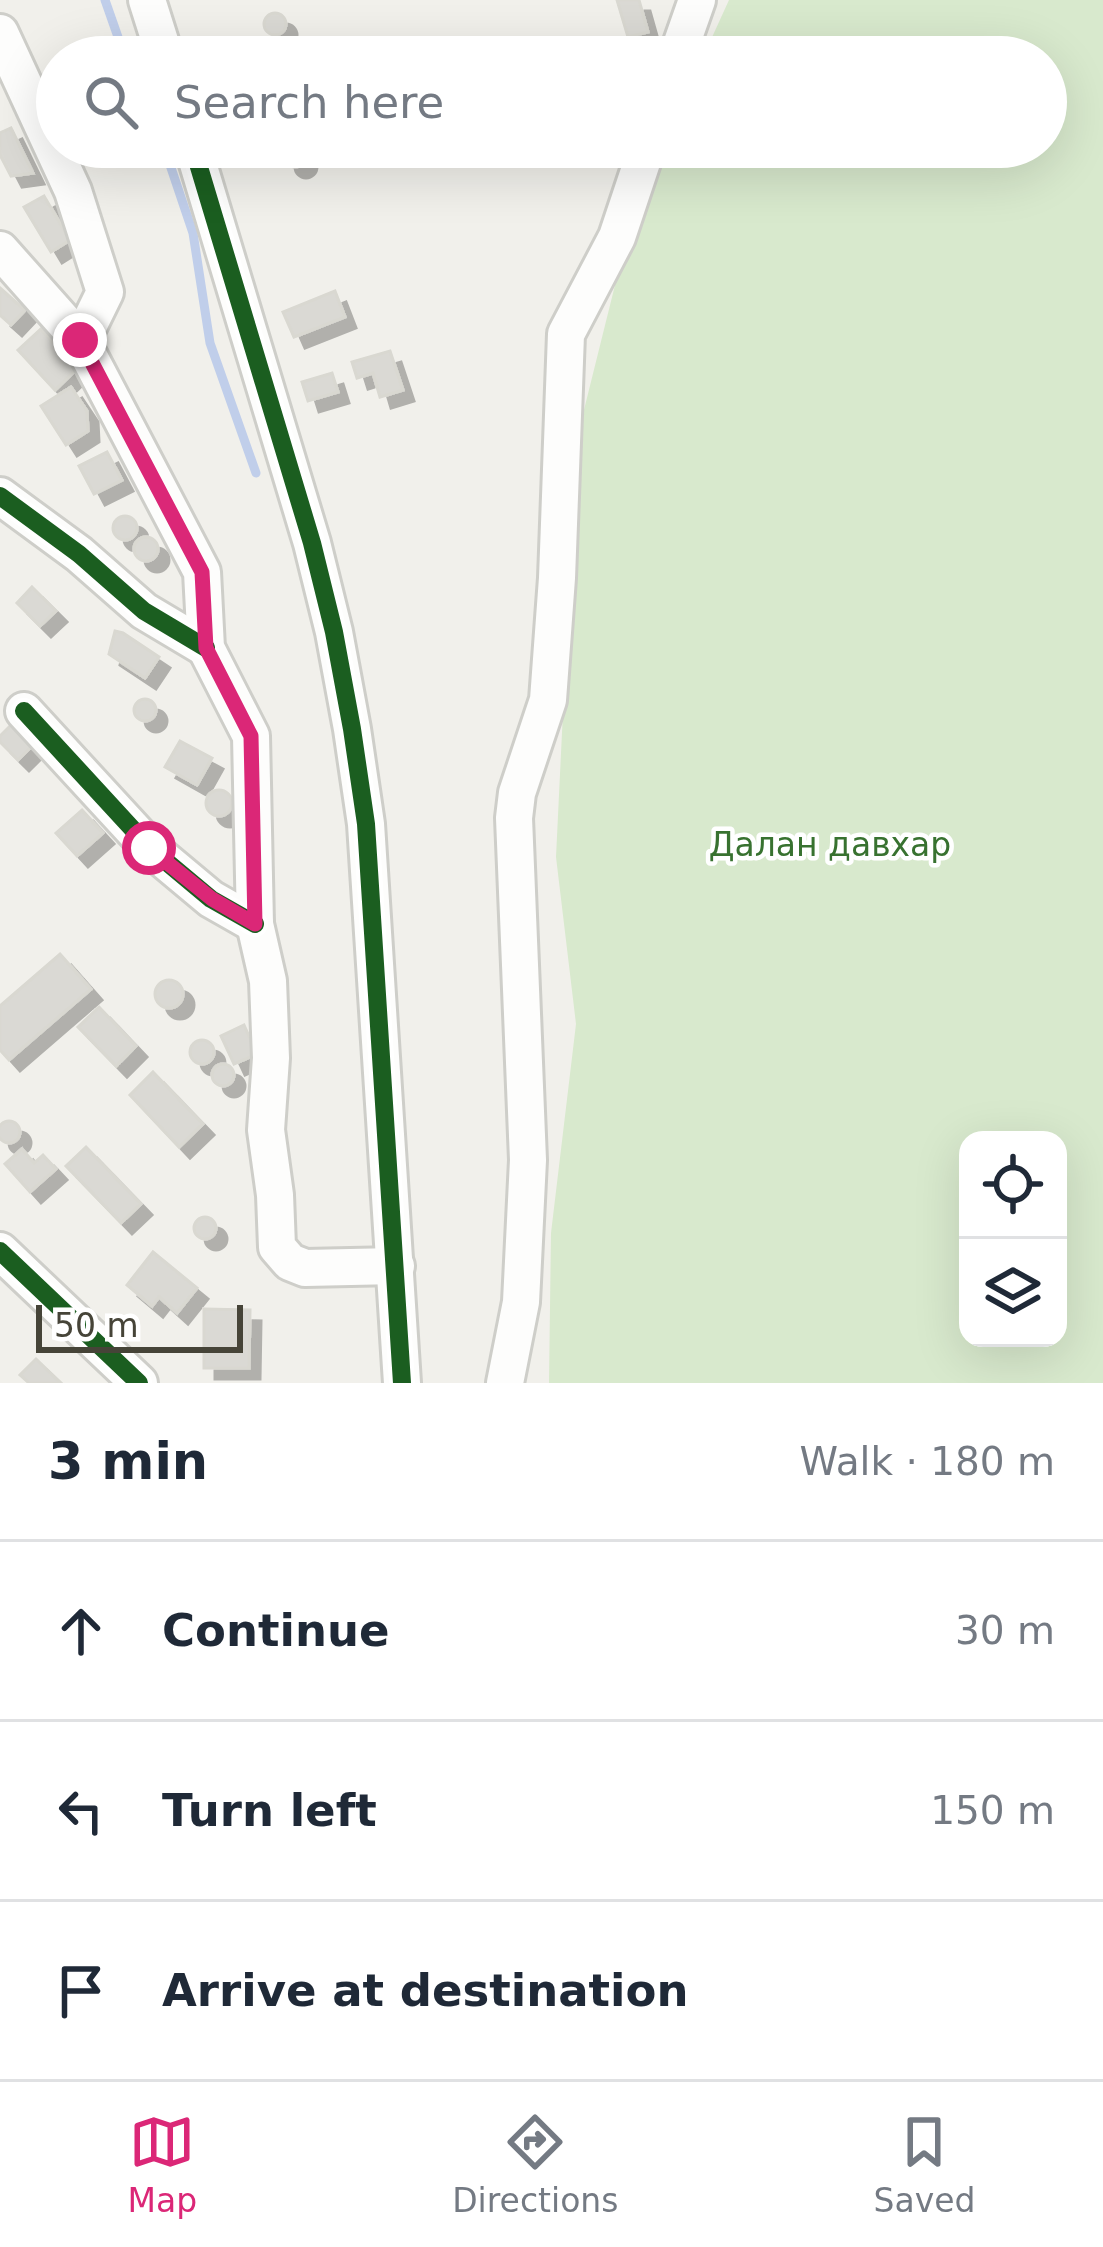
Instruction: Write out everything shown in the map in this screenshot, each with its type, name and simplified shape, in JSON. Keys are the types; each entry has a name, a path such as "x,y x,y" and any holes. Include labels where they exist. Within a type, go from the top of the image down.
{"street":[{"path":"147,0 158,36"},
{"path":"684,36 697,0"},
{"path":"0,33 36,110"},
{"path":"63,168 105,292 80,340"},
{"path":"199,168 312,543 343,677 365,824 402,1383"},
{"path":"506,1383 520,1302 527,1160 514,818 517,793 548,700 566,334 616,237 640,168"},
{"path":"0,250 80,340 202,572 206,648 251,736 255,924 268,981 271,1058 266,1130 278,1247 290,1262 305,1268 395,1265"},
{"path":"0,496 80,554 144,611 206,648"},
{"path":"24,711 149,848 212,899 255,924"},
{"path":"0,1250 140,1383"}],"green space":[{"name":"Далан давхар","path":"729,0 1103,0 1103,1383 549,1383 551,1233 576,1024 556,857 576,442 618,273 660,168 1067,168 1067,36 713,36"}],"building":[{"path":"617,0 639,0 648,32 628,36"},
{"path":"275,13 286,24 275,35 264,24"},
{"path":"11,128 33,173 11,176 0,155 0,133"},
{"path":"44,196 70,240 51,252 24,207"},
{"path":"0,288 25,310 11,325 0,315"},
{"path":"335,291 345,317 294,337 283,312"},
{"path":"41,329 77,369 55,390 18,350"},
{"path":"390,351 403,390 380,397 373,373 357,378 352,362"},
{"path":"332,373 338,392 308,401 302,382"},
{"path":"71,387 87,411 88,431 66,445 41,406"},
{"path":"107,452 122,480 94,494 79,466"},
{"path":"125,516 134,519 134,537 125,540 116,537 113,528 116,519"},
{"path":"146,537 155,540 155,558 146,561 137,558 134,549 137,540"},
{"path":"32,587 56,611 40,626 17,603"},
{"path":"115,631 159,657 145,678 109,654"},
{"path":"145,699 156,710 145,721 134,710"},
{"path":"15,721 36,742 18,760 0,742"},
{"path":"180,741 212,758 197,785 165,767"},
{"path":"219,790 232,803 219,816 206,803"},
{"path":"82,810 103,833 77,856 56,833"},
{"path":"60,954 91,989 9,1060 0,1050 0,1006"},
{"path":"169,980 179,984 183,994 179,1004 169,1008 159,1004 155,994 159,984"},
{"path":"99,1007 136,1046 116,1066 78,1027"},
{"path":"244,1025 257,1054 234,1064 221,1036"},
{"path":"202,1040 214,1052 202,1064 190,1052"},
{"path":"223,1064 234,1075 223,1086 212,1075"},
{"path":"153,1072 203,1124 179,1147 130,1095"},
{"path":"1,1124 17,1124 17,1140 1,1140"},
{"path":"86,1147 141,1204 121,1223 66,1166"},
{"path":"22,1149 34,1163 43,1155 56,1169 30,1192 5,1164"},
{"path":"205,1217 216,1228 205,1239 194,1228"},
{"path":"153,1252 197,1288 177,1313 159,1297 152,1306 127,1285"},
{"path":"204,1309 250,1310 249,1368 204,1368"},
{"path":"36,1359 61,1383 29,1383 20,1375"}],"waterway":[{"path":"105,0 118,36"},
{"path":"171,168 193,233 210,343 256,473"}],"cycle path":[{"path":"199,168 312,543 352,729 366,824 402,1383"},
{"path":"0,496 79,554 144,611 206,648"},
{"path":"24,711 150,848 211,899 255,924"},
{"path":"0,1251 139,1383"}],"route":[{"path":"80,340 202,572 206,648 251,736 255,924 212,899 149,848"}]}
